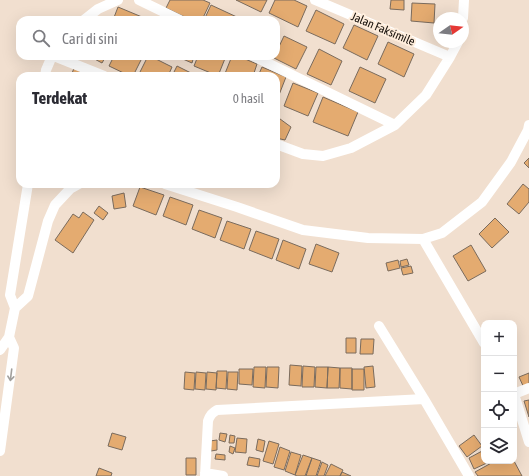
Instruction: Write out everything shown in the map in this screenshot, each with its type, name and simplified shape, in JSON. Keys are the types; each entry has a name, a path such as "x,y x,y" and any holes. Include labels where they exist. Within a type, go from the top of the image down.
{"street":[{"path":"89,16 98,9 118,0"},
{"path":"139,0 172,16"},
{"name":"Jalan Faksimile","path":"315,0 450,58"},
{"path":"463,12 464,0"},
{"path":"280,145 303,154 323,156 351,148 395,125 426,95 455,48"},
{"path":"46,72 51,60"},
{"path":"63,60 94,72"},
{"path":"261,60 395,125"},
{"path":"178,188 303,230 368,238 423,239 442,232 482,202 511,162 528,130 529,125"},
{"path":"0,350 9,337 15,308 10,295 27,188"},
{"path":"15,308 28,296 48,221 55,205 72,188"},
{"path":"423,239 481,338"},
{"path":"379,326 469,476"},
{"path":"0,451 1,433 14,348 9,337"},
{"path":"517,393 529,388"},
{"path":"223,476 205,474 208,421 209,416 217,410 424,399"},
{"path":"517,402 526,426 529,442"}],"building":[{"path":"170,0 203,0 210,3 204,16 183,16 166,8"},
{"path":"236,0 267,0 261,12"},
{"path":"275,0 294,0 307,6 298,27 280,18 280,16 275,16 269,13"},
{"path":"391,0 404,0 404,10 390,9"},
{"path":"412,3 435,4 433,23 411,21"},
{"path":"211,5 235,16 206,16"},
{"path":"118,7 140,16 115,16"},
{"path":"316,10 344,24 335,44 306,31"},
{"path":"354,25 378,36 367,60 343,48"},
{"path":"284,36 307,47 296,69 278,60 280,60 280,44"},
{"path":"388,42 414,54 404,77 378,64"},
{"path":"319,49 342,61 331,85 307,74"},
{"path":"96,60 104,60 102,63"},
{"path":"112,60 141,60 135,72 122,72 109,66"},
{"path":"146,60 158,60 172,67 170,72 140,72"},
{"path":"185,60 193,60 192,63"},
{"path":"196,60 224,60 220,72 208,72 194,66"},
{"path":"230,60 248,60 257,64 254,72 226,72"},
{"path":"177,66 189,72 174,72"},
{"path":"262,67 274,72 260,72"},
{"path":"360,67 386,79 375,103 349,91"},
{"path":"74,68 84,72 72,72"},
{"path":"280,74 286,77 280,92"},
{"path":"293,83 318,93 308,116 284,106"},
{"path":"323,97 358,112 348,136 313,122"},
{"path":"280,119 291,127 285,140 280,139"},
{"path":"529,158 529,168 524,163"},
{"path":"523,184 529,189 529,202 519,214 507,204"},
{"path":"140,188 164,195 156,215 133,206"},
{"path":"124,193 126,207 114,209 112,196"},
{"path":"170,197 193,205 186,225 163,216"},
{"path":"99,206 108,213 103,220 94,213"},
{"path":"199,210 222,218 215,238 192,229"},
{"path":"83,212 94,220 73,253 55,240 73,214 79,218"},
{"path":"495,218 509,232 492,248 479,234"},
{"path":"227,221 251,229 244,249 220,240"},
{"path":"256,231 279,239 272,259 249,250"},
{"path":"283,240 306,249 299,269 276,260"},
{"path":"316,244 339,253 332,272 309,264"},
{"path":"471,245 486,271 468,281 453,256"},
{"path":"407,259 409,265 401,267 400,261"},
{"path":"398,260 400,268 388,271 386,263"},
{"path":"411,266 413,273 403,275 401,268"},
{"path":"346,338 356,338 356,353 346,353"},
{"path":"361,339 374,339 373,354 360,354"},
{"path":"290,365 302,366 301,386 289,385"},
{"path":"303,366 315,367 314,387 302,387"},
{"path":"373,366 375,387 366,388 364,367"},
{"path":"254,367 266,367 265,388 253,387"},
{"path":"267,367 279,367 278,388 266,387"},
{"path":"316,367 328,367 327,388 315,387"},
{"path":"328,367 340,368 339,388 327,388"},
{"path":"340,368 352,368 352,389 340,388"},
{"path":"239,369 253,369 252,385 239,384"},
{"path":"352,369 364,369 364,390 352,390"},
{"path":"217,371 227,371 226,389 216,388"},
{"path":"185,372 195,373 194,390 184,389"},
{"path":"196,372 206,373 205,390 195,389"},
{"path":"207,372 217,373 216,390 206,389"},
{"path":"228,372 238,372 237,390 227,389"},
{"path":"529,373 529,386 524,388 519,377"},
{"path":"529,400 529,417 524,401"},
{"path":"112,433 126,437 122,450 108,446"},
{"path":"220,433 227,434 225,442 219,440"},
{"path":"230,435 235,436 234,443 229,443"},
{"path":"474,435 481,445 481,447 467,457 459,446"},
{"path":"237,438 247,439 246,453 235,452"},
{"path":"258,439 265,441 263,452 256,450"},
{"path":"217,440 217,450 211,451 210,441"},
{"path":"269,441 279,444 273,464 263,461"},
{"path":"230,446 235,448 233,454 229,452"},
{"path":"280,447 290,451 284,470 274,467"},
{"path":"291,452 301,455 295,475 285,471"},
{"path":"481,452 481,464 485,464 474,469 469,458"},
{"path":"216,454 225,455 225,460 215,459"},
{"path":"303,455 312,458 305,476 297,476 295,475"},
{"path":"249,457 260,459 259,467 247,465"},
{"path":"186,458 196,458 196,475 186,475"},
{"path":"312,458 321,461 316,476 306,476"},
{"path":"322,462 328,465 324,476 317,476"},
{"path":"331,464 343,470 340,476 325,476"},
{"path":"490,464 516,464 522,476 478,476 475,472"},
{"path":"99,468 112,473 111,476 96,476"},
{"path":"342,472 351,476 340,476"}]}
